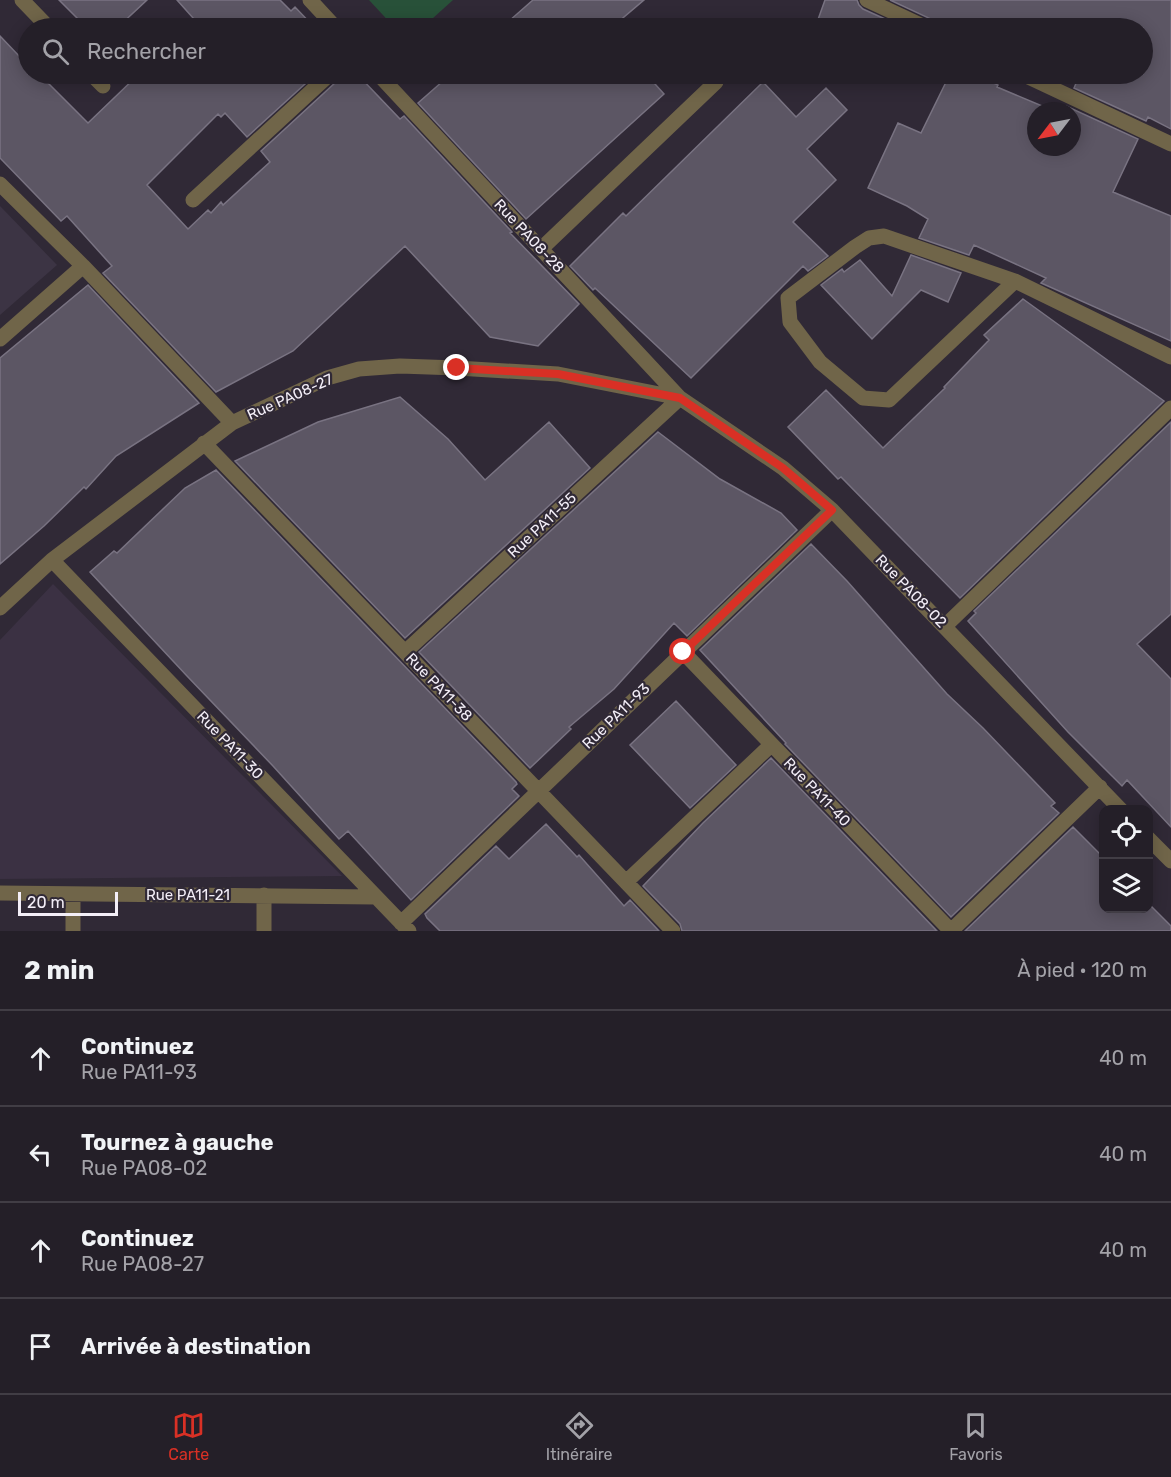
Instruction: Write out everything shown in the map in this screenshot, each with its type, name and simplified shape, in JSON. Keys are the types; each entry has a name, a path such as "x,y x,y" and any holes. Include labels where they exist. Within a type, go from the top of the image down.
{"street":[{"path":"22,0 39,18"},
{"path":"310,0 327,18"},
{"path":"871,1 906,18"},
{"path":"193,200 319,84"},
{"name":"Rue PA08-28","path":"387,84 680,398"},
{"path":"541,249 714,84"},
{"path":"1043,84 1171,144"},
{"path":"0,184 83,266 232,423"},
{"path":"1015,281 889,400 863,398 820,362 790,322 788,298 868,238 884,236 1015,281 1171,357"},
{"path":"0,339 83,266"},
{"name":"Rue PA08-27","path":"0,608 52,560 232,423 327,378 359,369 400,366 558,374 680,398"},
{"name":"Rue PA08-02","path":"680,398 783,468 832,510 1116,805"},
{"name":"Rue PA11-55","path":"405,652 680,398"},
{"path":"945,626 1171,408"},
{"name":"Rue PA11-38","path":"204,443 673,931"},
{"name":"Rue PA11-93","path":"405,927 538,791 832,510"},
{"name":"Rue PA11-30","path":"52,560 405,927"},
{"name":"Rue PA11-40","path":"683,652 951,931"},
{"path":"626,882 771,745"},
{"path":"951,931 1100,788"},
{"path":"1153,842 1171,861"},
{"name":"Rue PA11-21","path":"0,893 376,897"},
{"path":"73,894 73,931"},
{"path":"264,896 264,931"}],"shaded area":[{"path":"0,206 57,265 0,315"},
{"path":"53,584 342,876 0,879 0,640"}],"green space":[{"path":"369,0 453,0 433,18 386,18"}],"building":[{"path":"59,0 147,0 128,18 77,18"},
{"path":"177,0 280,0 291,11 295,7 305,18 193,18"},
{"path":"533,0 644,0 623,18 512,18"},
{"path":"825,0 857,0 863,9 883,18 819,18"},
{"path":"890,0 1171,0 1171,129 1148,117 1146,121 1074,88 1076,84 1153,84 1153,18 929,18"},
{"path":"0,36 18,55 18,84 49,84 88,123 129,84 305,84 247,137 225,113 221,117 218,114 147,185 188,229 208,210 211,213 221,202 223,205 270,162 261,151 334,84 367,84 400,119 404,116 512,232 510,233 579,304 538,346 490,337 405,246 293,351 216,392 103,273 112,266 67,216 61,221 0,158"},
{"path":"440,84 655,84 664,94 526,219 418,103"},
{"path":"761,84 765,84 796,117 826,88 847,110 807,149 836,180 793,222 828,256 808,271 803,266 691,378 595,288 593,290 570,266 623,213 626,216"},
{"path":"945,84 996,84 997,87 1033,102 1027,102 1027,156 1081,156 1081,113 1138,139 1113,192 1171,216 1171,341 1041,283 1046,278 974,245 969,255 919,238 928,219 907,206 868,188 898,123 921,133"},
{"path":"911,255 961,273 948,302 921,290 872,339 821,285 842,269 844,272 860,260 892,296"},
{"path":"88,285 199,403 116,456 86,489 84,487 0,564 0,358"},
{"path":"1023,299 1164,401 960,598 841,477 838,479 788,427 826,390 883,448 945,388 989,340 984,335"},
{"path":"400,397 448,439 485,480 549,422 590,468 405,638 235,461 318,422"},
{"path":"1171,422 1171,614 1137,644 1171,679 1171,827 1153,805 1127,780 1122,786 1068,732 968,621 976,613 974,611"},
{"path":"658,432 720,479 781,513 797,530 687,636 674,623 614,689 569,727 571,729 530,768 419,652"},
{"path":"216,470 517,784 512,789 519,796 411,900 348,831 339,839 90,572 114,551 117,553 185,488"},
{"path":"811,544 847,581 947,694 1055,803 1051,806 1059,813 951,917 785,744 700,650"},
{"path":"676,701 736,765 690,808 630,745"},
{"path":"771,758 937,931 682,931 680,924 643,886 703,823"},
{"path":"546,824 577,857 579,855 624,906 630,900 659,931 440,931 427,918 425,914 496,846 509,859"},
{"path":"1073,827 1099,853 1099,913 1153,913 1153,908 1171,926 1171,931 965,931"}],"route":[{"path":"457,368 558,374 680,398 783,468 832,510 683,652"}]}
